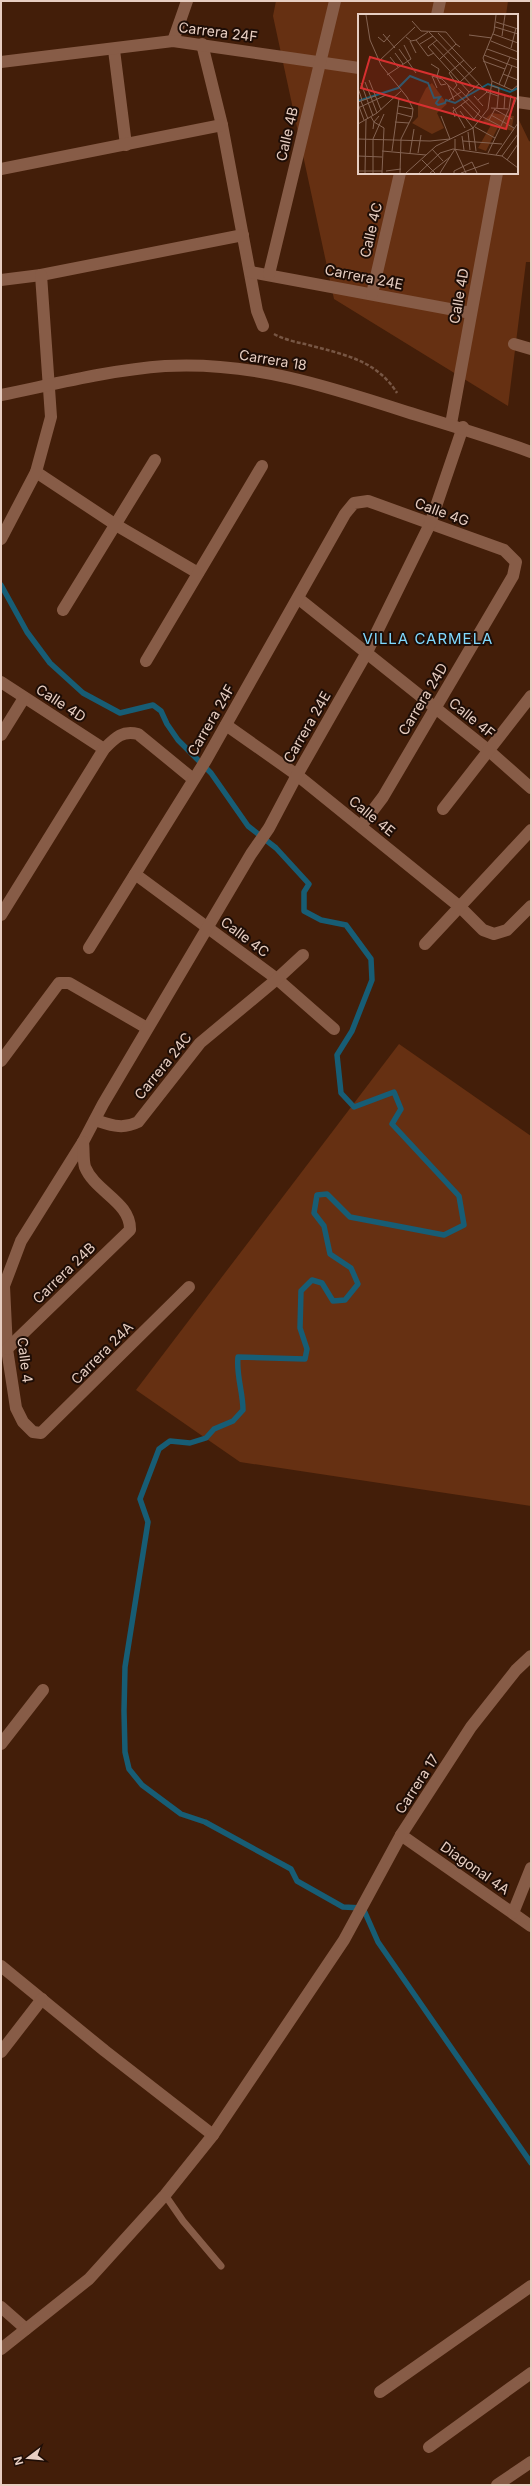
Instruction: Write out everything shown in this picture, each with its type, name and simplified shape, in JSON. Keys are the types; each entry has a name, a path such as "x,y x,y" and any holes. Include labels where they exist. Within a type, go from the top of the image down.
{"street":[{"path":"173,41 187,1"},
{"name":"Calle 4B","path":"270,274 335,1"},
{"path":"437,14 440,1"},
{"name":"Carrera 24F","path":"1,62 114,50 173,41 358,68"},
{"path":"202,44 222,125 251,272 257,311 263,326"},
{"path":"114,50 126,145"},
{"path":"518,102 531,104"},
{"path":"1,169 222,125"},
{"name":"Calle 4C","path":"372,294 400,174"},
{"name":"Calle 4D","path":"451,424 497,174"},
{"path":"1,280 41,275 243,235"},
{"name":"Carrera 24E","path":"251,272 270,274 471,313"},
{"path":"1,539 36,472 51,417 51,385 41,275"},
{"path":"514,344 531,349"},
{"name":"Carrera 18","path":"1,395 120,371 166,366 202,366 248,370 296,377 408,412 463,427 531,452"},
{"name":"Carrera 24E","path":"147,1028 251,854 269,828 296,775 366,654 430,524 463,427"},
{"path":"63,610 155,460"},
{"path":"146,661 262,466"},
{"path":"36,472 116,525 198,573"},
{"name":"Calle 4G","path":"354,503 368,501 504,550 516,562"},
{"name":"Carrera 24F","path":"89,948 206,760 299,599 345,514 354,503"},
{"name":"Carrera 24D","path":"361,826 383,797 513,576 516,562"},
{"name":"Calle 4F","path":"299,599 488,750 531,788"},
{"name":"Calle 4D","path":"1,682 104,749"},
{"path":"443,809 531,696"},
{"path":"1,735 24,698"},
{"name":"Calle 4E","path":"226,725 296,775 361,826 460,907 483,930 494,934 507,930 531,906"},
{"path":"1,915 104,749 117,736 128,731 138,734 195,776"},
{"path":"426,944 531,830"},
{"name":"Calle 4C","path":"135,874 277,979 334,1030"},
{"name":"Carrera 24C","path":"95,1120 120,1128 138,1122 200,1043 277,979 303,955"},
{"path":"1,1061 59,983 69,984 147,1028"},
{"name":"Carrera 24C","path":"4,1286 21,1241 84,1142 147,1028"},
{"name":"Carrera 24B","path":"6,1349 130,1230 128,1214 100,1188 84,1165 84,1142"},
{"name":"Calle 4","path":"4,1286 3,1334 16,1408 23,1422 33,1432"},
{"name":"Carrera 24A","path":"33,1432 42,1432 51,1425 189,1287"},
{"name":"Carrera 17","path":"1,2349 89,2279 164,2195 213,2135 344,1940 401,1835 471,1727 516,1670 531,1656"},
{"path":"1,1744 43,1690"},
{"name":"Diagonal 4A","path":"401,1835 531,1926"},
{"path":"513,1913 531,1868"},
{"path":"1,1966 213,2135"},
{"path":"1,2052 42,1999"},
{"path":"380,2392 531,2286"},
{"path":"1,2307 26,2329"},
{"path":"429,2447 531,2373"},
{"path":"497,2485 531,2462"}],"lane":[{"path":"164,2195 183,2221 221,2266"}],"path":[{"path":"263,326 277,336 357,358 381,373 396,391 408,412"}],"shaded area":[{"path":"276,1 508,1 506,14 358,14 358,174 518,174 518,118 529,141 531,142 531,262 526,262 508,406 334,299 273,16"},
{"path":"399,1044 531,1136 531,1506 240,1462 136,1390"}],"waterway":[{"path":"1,585 27,632 50,663 83,693 120,713 153,705 161,711 167,724 178,740 211,773 248,826 276,848 309,884 304,892 304,911 321,920 346,925 371,959 372,980 352,1031 337,1055 341,1093 354,1107 394,1092 401,1109 392,1124 459,1196 464,1225 444,1235 350,1217 327,1194 317,1195 314,1213 324,1226 330,1254 351,1268 358,1284 345,1300 333,1301 322,1283 312,1280 301,1291 300,1328 307,1349 305,1359 238,1357 238,1370 243,1410 233,1421 214,1429 206,1438 190,1443 170,1441 159,1449 140,1499 148,1522 125,1667 125,1752 129,1769 142,1785 181,1814 205,1822 291,1869 297,1881 343,1907 363,1908 378,1942 531,2163"}],"district":[{"name":"VILLA CARMELA","path":"428,639"}]}
